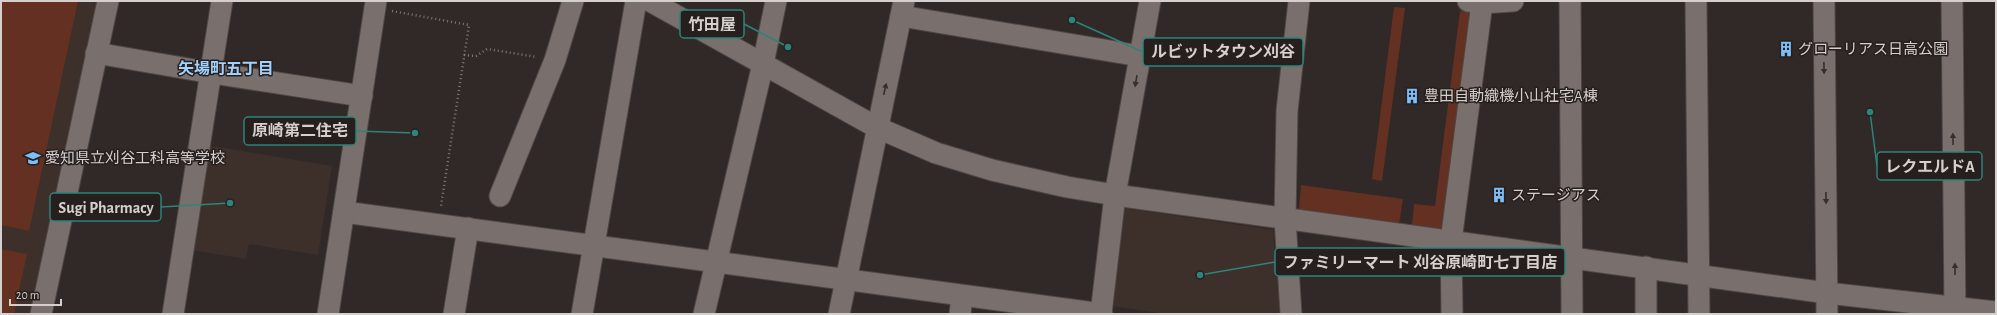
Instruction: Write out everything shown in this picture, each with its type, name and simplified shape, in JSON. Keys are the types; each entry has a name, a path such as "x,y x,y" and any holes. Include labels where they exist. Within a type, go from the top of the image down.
{"street":[{"path":"41,314 108,1"},
{"path":"173,314 212,73 222,1"},
{"path":"500,196 555,60 573,1"},
{"path":"582,314 636,1"},
{"path":"650,1 876,127 936,153 992,170 1066,187 1115,195 1955,311 1996,312"},
{"path":"704,314 763,64 776,1"},
{"path":"344,212 846,278 961,305 1101,314 1115,195 1150,1"},
{"path":"1291,314 1285,218 1287,111 1299,1"},
{"path":"1452,314 1451,241 1475,2 1513,1"},
{"path":"1570,1 1572,314"},
{"path":"1696,1 1699,314"},
{"path":"1824,1 1827,314"},
{"path":"1952,1 1955,311"},
{"path":"328,314 362,96 383,6"},
{"path":"839,314 876,127 902,8 1140,56"},
{"path":"96,53 212,73 362,96"},
{"path":"454,314 468,228"},
{"path":"1646,268 1646,314"}],"path":[{"path":"383,6 469,25 438,224"},
{"path":"464,55 476,56 487,49 555,60"}],"shaded area":[{"name":"愛知県立刈谷工科高等学校","path":"1,1 97,1 31,314 1,314"},
{"name":"愛知県立刈谷工科高等学校","path":"1,1 78,1 29,231 1,225"},
{"path":"1394,7 1405,8 1382,181 1372,179"},
{"path":"1460,11 1472,12 1444,229 1412,225 1414,204 1435,206"},
{"path":"207,145 332,166 318,255 249,244 246,259 191,250"},
{"path":"1301,185 1403,199 1399,224 1299,210"},
{"path":"1123,208 1273,230 1280,314 1166,314 1111,306"},
{"path":"1,249 27,254 14,314 1,314"}],"place":[{"name":"ルビットタウン刈谷","path":"1072,20"},
{"name":"竹田屋","path":"788,47"},
{"name":"グローリアス日高公園","path":"1786,49"},
{"name":"豊田自動織機小山社宅A棟","path":"1412,96"},
{"name":"レクエルドA","path":"1870,112"},
{"name":"原崎第二住宅","path":"415,133"},
{"name":"愛知県立刈谷工科高等学校","path":"33,158"},
{"name":"ステージアス","path":"1499,195"},
{"name":"Sugi Pharmacy","path":"230,203"},
{"name":"ファミリーマート 刈谷原崎町七丁目店","path":"1200,275"}],"district":[{"name":"矢場町五丁目","path":"226,69"}]}
